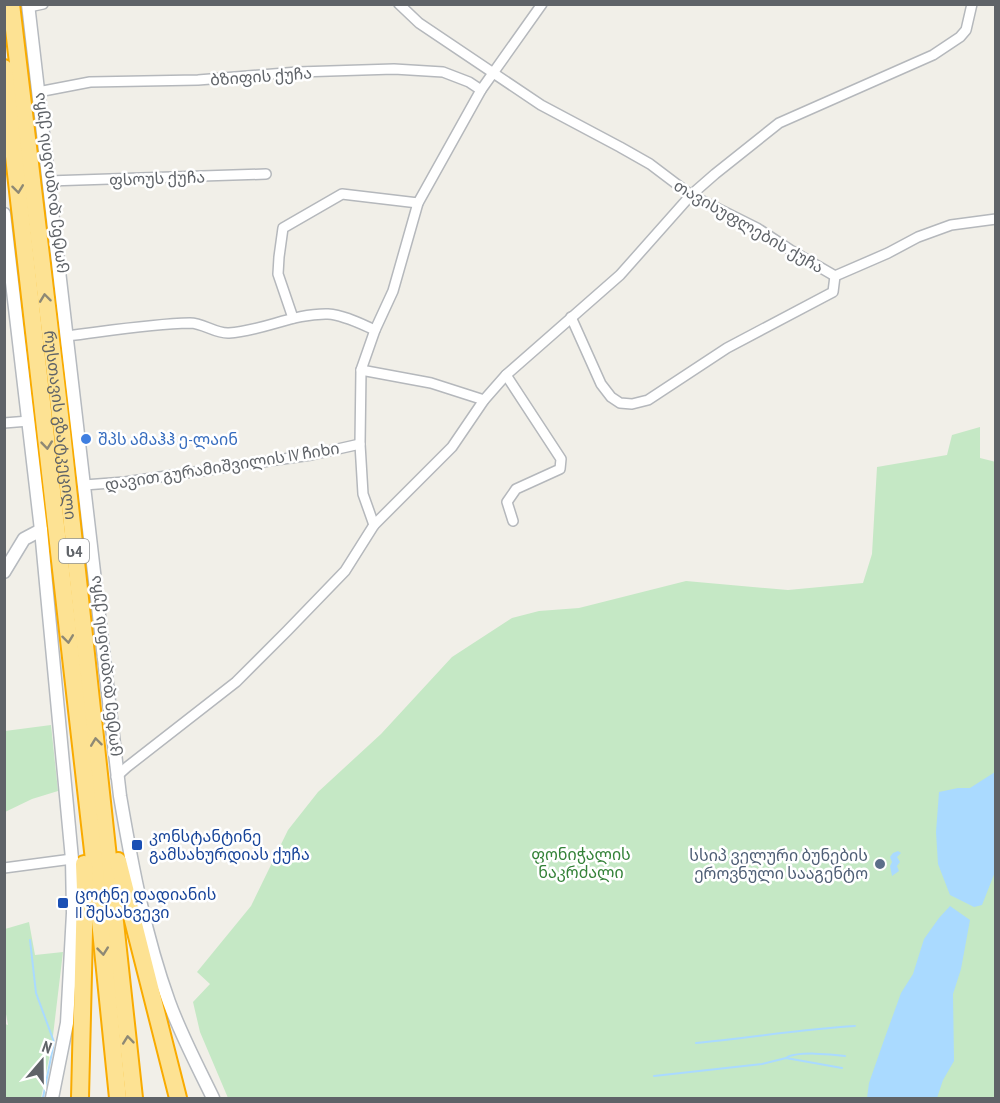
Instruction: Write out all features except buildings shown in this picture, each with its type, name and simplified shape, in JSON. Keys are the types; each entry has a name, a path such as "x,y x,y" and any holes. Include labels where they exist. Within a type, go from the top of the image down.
{"highway":[{"name":"რუსთავის გზატკეცილი","path":"10,4 62,432 134,1098"},
{"name":"რუსთავის გზატკეცილი","path":"4,68 93,850 118,1098"},
{"path":"100,769 122,879 178,1098"},
{"path":"80,1098 85,890 82,820 85,788"}],"street":[{"path":"28,6 43,4"},
{"name":"თავისუფლების ქუჩა","path":"399,4 419,23 541,105 650,164 691,195 757,228 835,276 951,225 996,219"},
{"path":"374,525 363,494 360,444 361,370 375,330 393,291 418,203 481,90 542,4"},
{"path":"117,777 126,767 236,682 345,570 374,525 452,447 484,400 506,375 620,275 691,195 779,123 933,55 960,37 966,30 972,4"},
{"name":"ცოტნე დადიანის ქუჩა","path":"28,6 117,777 133,872 163,985 175,1017 213,1098"},
{"name":"ბზიფის ქუჩა","path":"38,92 90,82 198,81 298,72 394,69 443,72 469,82 481,90"},
{"name":"ფსოუს ქუჩა","path":"48,181 266,174"},
{"path":"292,318 278,274 283,228 342,194 418,203"},
{"path":"4,214 41,530 72,859 73,913 67,1023 52,1098"},
{"path":"571,317 601,384 611,397 620,403 632,404 648,400 727,348 833,292 835,276"},
{"path":"67,336 156,325 194,323 227,334 271,326 292,318 329,314 353,320 375,330"},
{"path":"361,370 432,382 484,400"},
{"path":"506,375 561,459 560,469 516,489 507,502 513,521"},
{"path":"4,423 28,421"},
{"name":"დავით გურამიშვილის IV ჩიხი","path":"84,485 125,482 311,455 360,444"},
{"path":"4,572 24,539 41,530"},
{"path":"4,868 72,859"}],"green space":[{"name":"ფონიჭალის ნაკრძალი","path":"980,427 980,458 996,462 995,1098 228,1098 200,1032 193,1002 210,984 197,972 251,906 288,830 318,792 381,734 452,657 512,618 539,611 579,608 686,581 788,590 863,583 872,554 877,467 947,455 952,435"},
{"path":"51,725 58,791 32,799 5,812 5,731"},
{"path":"29,922 35,955 63,952 52,1044 41,1098 5,1098 5,1024 8,1025 4,1003 5,929"}],"water":[{"path":"995,772 995,872 982,905 974,907 950,895 938,864 936,832 939,792 970,788"},
{"path":"898,851 901,853 897,857 900,862 897,866 899,871 892,876 890,857"},
{"path":"950,906 970,920 961,969 953,994 954,1061 943,1080 937,1098 867,1098 869,1083 884,1040 901,993 913,974 924,939"}],"waterway":[{"path":"30,940 36,993 54,1042 43,1098"},
{"path":"696,1043 855,1026"},
{"path":"786,1058 806,1054 845,1056"},
{"path":"654,1076 762,1064 786,1058 842,1068"}],"place":[{"name":"შპს ამაჰჰ ე-ლაინ","path":"86,439"},
{"name":"კონსტანტინე გამსახურდიას ქუჩა","path":"137,845"},
{"name":"სსიპ ველური ბუნების ეროვნული სააგენტო","path":"880,864"},
{"name":"ცოტნე დადიანის II შესახვევი","path":"63,903"}]}
